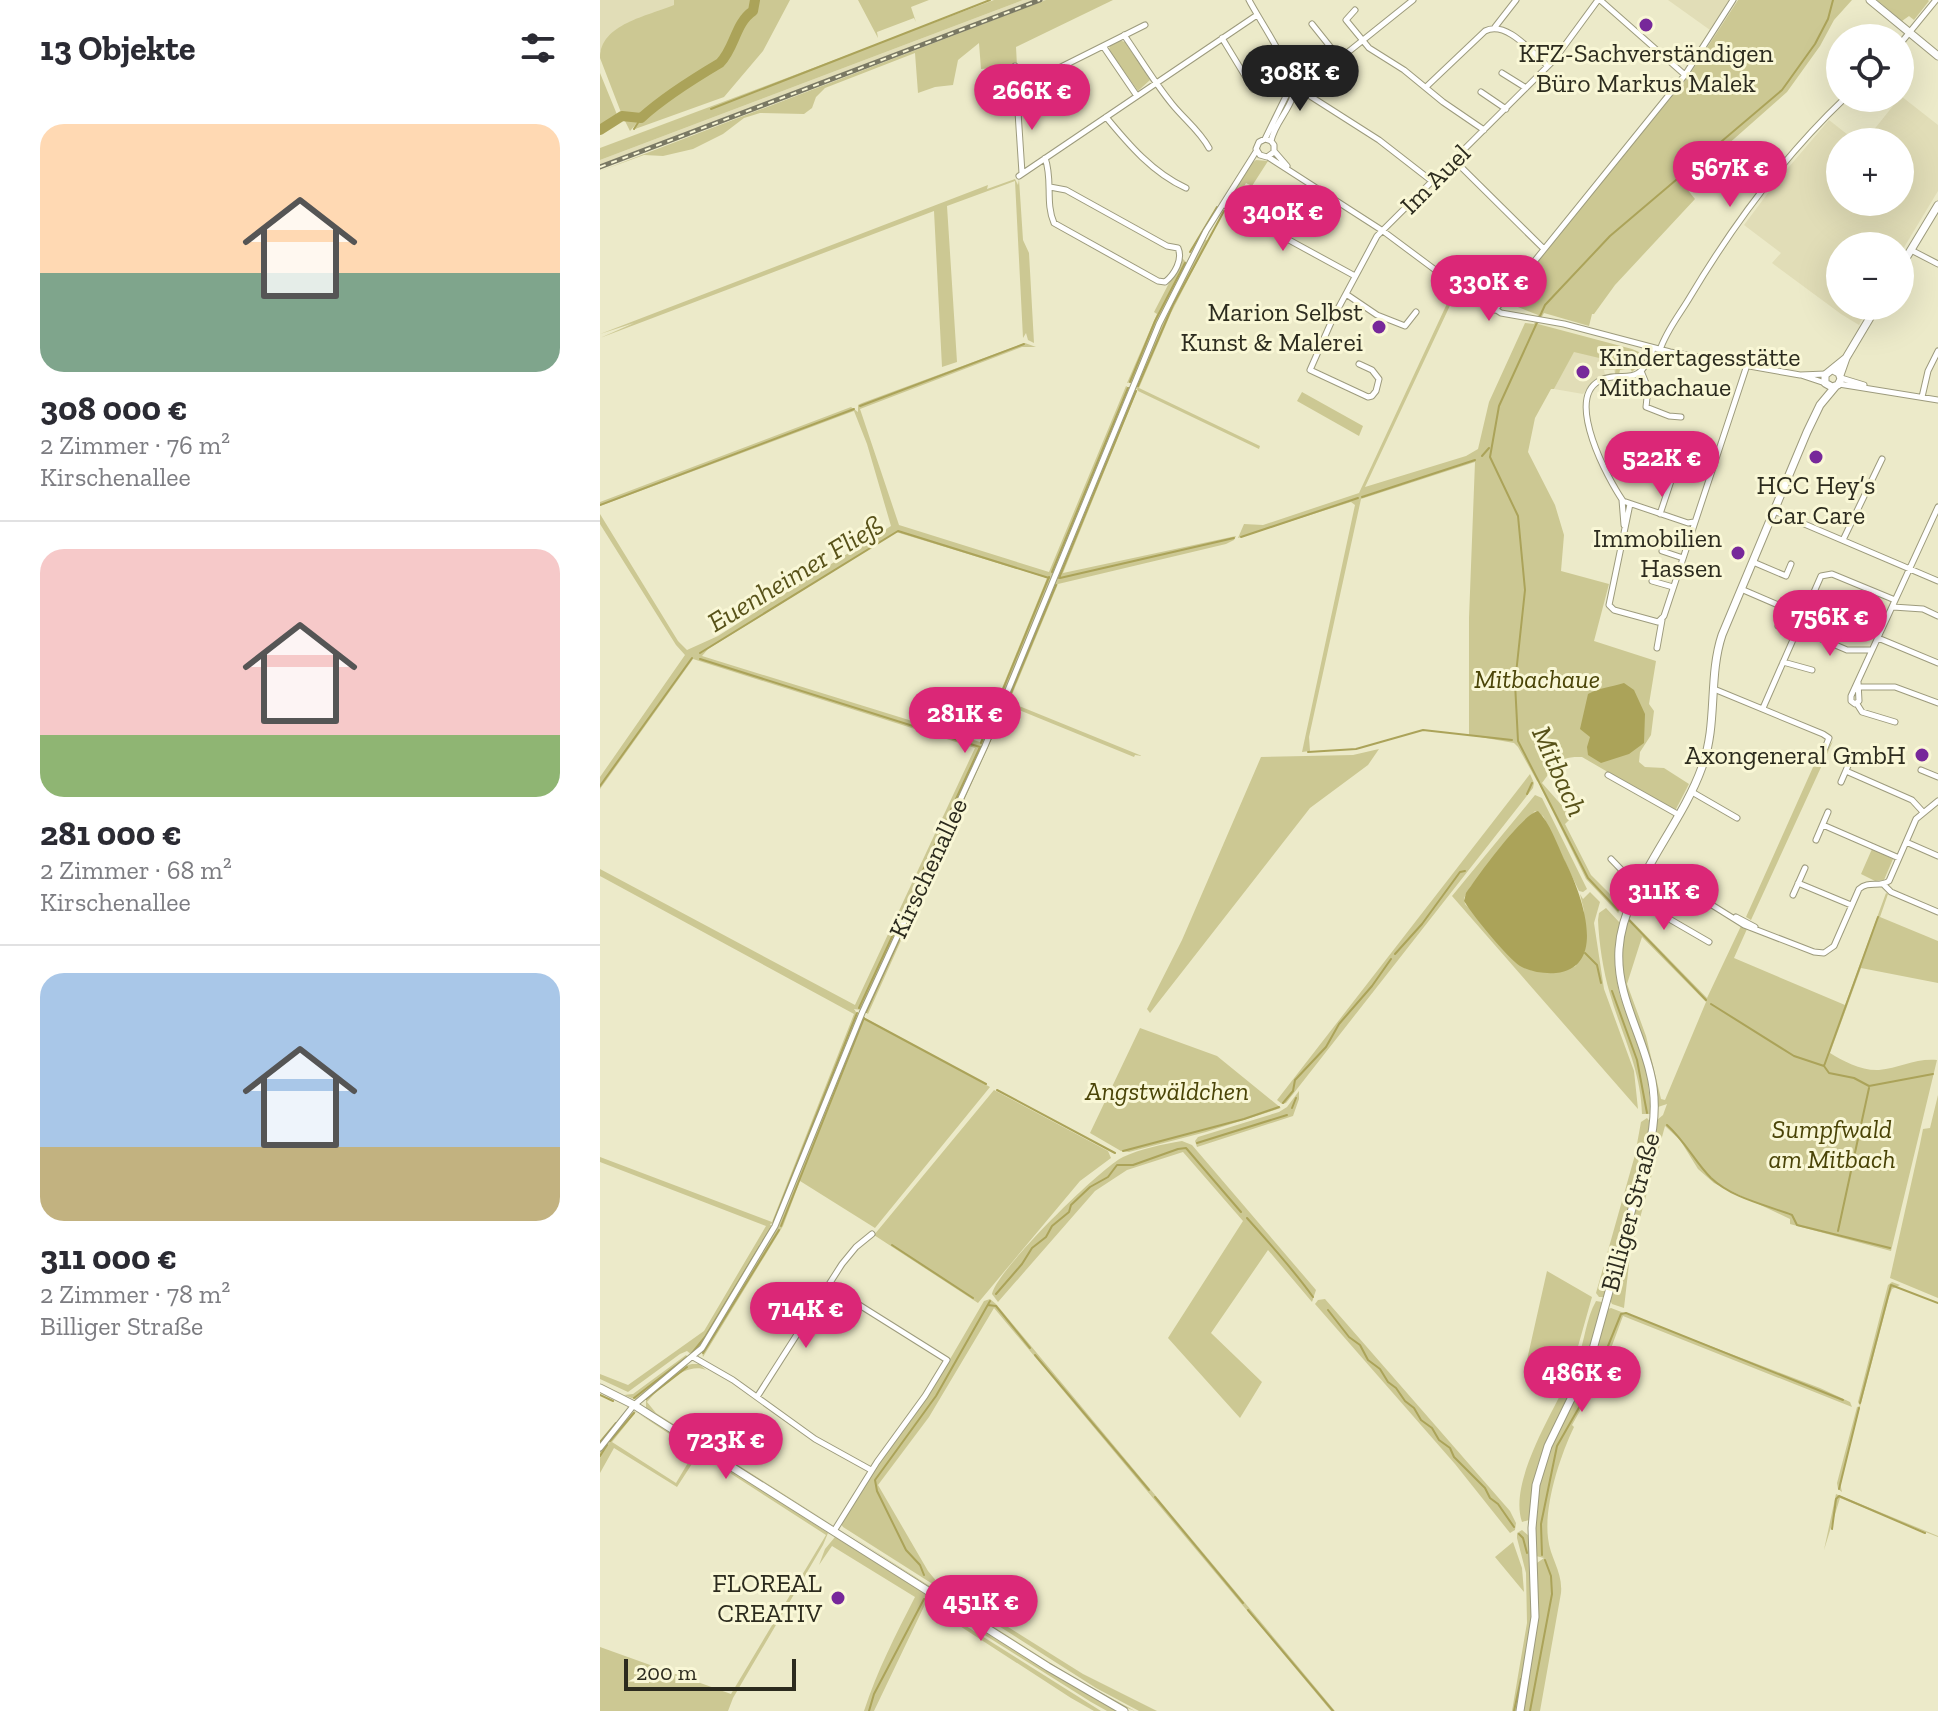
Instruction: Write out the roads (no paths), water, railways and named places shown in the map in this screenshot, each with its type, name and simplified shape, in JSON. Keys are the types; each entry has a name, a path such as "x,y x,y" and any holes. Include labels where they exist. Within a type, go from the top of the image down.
{"street":[{"path":"1249,0 1289,72 1292,85 1268,140 1287,167"},
{"path":"1292,85 1304,86 1413,0"},
{"path":"1426,87 1485,31 1495,27 1516,0"},
{"path":"1599,0 1685,75"},
{"name":"Im Auel","path":"1359,364 1372,370 1379,379 1372,396 1368,397 1310,370 1355,276 1383,231 1548,66 1599,0"},
{"path":"1495,310 1685,75 1733,0"},
{"path":"1870,0 1898,24"},
{"path":"1914,27 1936,0"},
{"path":"1355,10 1346,20 1363,41 1484,130"},
{"path":"1015,66 1020,174 1257,15"},
{"path":"1312,24 1340,59"},
{"path":"1017,89 1145,25"},
{"path":"1495,27 1507,32 1548,66"},
{"path":"1124,35 1156,83 1209,148"},
{"path":"1914,37 1938,56"},
{"path":"1222,38 1253,89"},
{"path":"1103,46 1137,96"},
{"path":"1502,73 1526,88"},
{"path":"1304,86 1310,96 1388,146 1433,182"},
{"path":"1481,92 1506,109"},
{"path":"1624,526 1622,500 1590,433 1586,401 1590,389 1600,380 1628,377 1641,371 1740,220 1787,160 1832,112"},
{"path":"1106,117 1128,144 1152,166 1186,188"},
{"name":"Kirschenallee","path":"600,1448 634,1405 705,1344 775,1226 862,1013 985,746 1159,324 1200,243 1259,142 1268,140"},
{"path":"1257,150 1383,231 1495,310 1512,317 1538,320 1656,350 1938,400"},
{"name":"Kirschenallee","path":"1247,166 1274,151"},
{"path":"1045,158 1052,219 1059,227 1161,282 1171,277 1180,259 1178,248 1167,246 1066,190 1050,187"},
{"path":"1454,160 1543,248"},
{"path":"1223,204 1355,276"},
{"path":"1914,245 1938,205"},
{"path":"1914,252 1938,264"},
{"path":"1346,294 1392,323 1405,326 1416,312"},
{"path":"1833,379 1869,320"},
{"path":"1922,397 1928,371 1938,351"},
{"path":"1657,648 1673,587 1747,365"},
{"path":"1641,371 1647,383 1647,409 1681,417"},
{"name":"Billiger Straße","path":"1520,1711 1535,1617 1532,1528 1536,1485 1548,1446 1590,1360 1654,1123 1655,1102 1650,1072 1625,1001 1619,971 1621,932 1638,887 1692,792 1707,751 1719,645 1833,379"},
{"path":"1843,540 1882,459"},
{"path":"1660,514 1672,478"},
{"path":"1622,500 1694,522"},
{"path":"1630,504 1609,605 1614,610 1655,622 1663,619"},
{"path":"1895,722 1865,713 1851,699 1938,507"},
{"path":"1774,511 1938,581"},
{"path":"1662,551 1683,558"},
{"path":"1753,562 1786,576 1791,564"},
{"path":"1763,708 1821,576 1832,574 1894,604 1923,609 1938,616"},
{"path":"1652,581 1673,587"},
{"path":"1741,589 1785,608"},
{"path":"1778,626 1789,599"},
{"path":"1810,599 1882,629"},
{"path":"1798,629 1847,650 1873,650"},
{"path":"1878,638 1938,663"},
{"path":"1783,662 1812,670"},
{"path":"1858,685 1895,687 1938,703"},
{"path":"1714,689 1823,734 1829,738 1825,748"},
{"path":"1841,782 1850,761"},
{"path":"1921,770 1938,777"},
{"path":"1846,771 1912,800 1923,812"},
{"path":"1608,775 1679,815"},
{"path":"1692,792 1737,818"},
{"path":"1651,867 1744,925 1824,953 1834,946 1863,885 1883,884 1891,878 1916,819 1938,801"},
{"path":"1816,840 1828,812"},
{"path":"1823,825 1899,858"},
{"path":"1906,842 1938,856"},
{"path":"1611,859 1638,887"},
{"path":"1793,895 1805,868"},
{"path":"1798,883 1851,905"},
{"path":"1883,884 1891,892 1938,912"},
{"path":"1633,898 1709,942"},
{"path":"757,1397 848,1256 872,1234"},
{"path":"829,1286 947,1360 871,1470 834,1531"},
{"path":"693,1357 757,1397 815,1439 871,1470"},
{"path":"600,1388 634,1405 1066,1678 1124,1711"}],"waterway":[{"path":"600,130 622,116 641,118 720,63 742,22 753,11 755,0"},
{"path":"711,109 990,0"},
{"name":"Mitbach","path":"1618,910 1588,878 1518,741 1515,683 1525,590 1518,516 1490,457 1499,406 1545,305 1610,236 1782,90 1815,44 1828,19 1833,0"},
{"path":"634,129 641,118"},
{"path":"1190,252 1217,207"},
{"path":"1138,386 1173,305 1224,211"},
{"path":"1130,382 1155,321 1185,263"},
{"path":"860,406 1024,344"},
{"path":"1052,572 1128,388"},
{"path":"1059,578 1136,391"},
{"path":"600,505 854,409"},
{"name":"Euenheimer Fließ","path":"1482,456 1489,448"},
{"name":"Euenheimer Fließ","path":"1362,497 1475,460"},
{"name":"Euenheimer Fließ","path":"1241,537 1358,498"},
{"name":"Euenheimer Fließ","path":"700,653 898,531 1049,578"},
{"name":"Euenheimer Fließ","path":"1060,578 1234,538"},
{"path":"981,743 1049,577"},
{"path":"1008,700 1056,585"},
{"name":"Euenheimer Fließ","path":"600,786 692,658"},
{"path":"700,659 980,747 913,892"},
{"path":"866,1012 1006,705"},
{"path":"1308,752 1356,749 1423,730 1512,740"},
{"path":"1527,794 1532,783"},
{"path":"1395,954 1422,924 1460,872 1465,871"},
{"path":"859,1008 911,896"},
{"path":"1824,1066 1878,917"},
{"name":"Mitbach","path":"1629,920 1706,1000"},
{"path":"1585,953 1597,965 1601,983"},
{"path":"1283,1103 1293,1091 1295,1080 1326,1047 1339,1024 1391,959"},
{"path":"1612,991 1637,1060 1647,1113"},
{"name":"Mitbach","path":"1711,1004 1794,1056 1824,1066 1829,1073 1854,1078 1869,1086 1933,1074"},
{"path":"774,1221 857,1013"},
{"path":"781,1226 864,1018"},
{"path":"865,1019 986,1084"},
{"path":"1838,1231 1869,1088"},
{"path":"997,1090 1115,1153"},
{"path":"1292,1108 1296,1098"},
{"path":"1123,1151 1279,1107"},
{"path":"1197,1143 1287,1115"},
{"path":"1667,1125 1711,1178 1729,1191 1792,1215 1797,1225 1890,1248"},
{"path":"996,1294 1032,1248 1069,1212 1071,1205 1090,1187 1108,1177 1117,1165 1133,1165 1186,1148 1241,1212"},
{"path":"1247,1218 1313,1297"},
{"path":"763,1241 771,1228"},
{"path":"703,1353 779,1230"},
{"path":"892,1245 973,1298"},
{"path":"692,1353 760,1246"},
{"path":"1860,1403 1891,1285 1938,1303"},
{"path":"924,1575 920,1565 906,1550 877,1491 875,1480 936,1396 990,1301"},
{"path":"988,1305 996,1306 1030,1348"},
{"path":"1328,1310 1349,1337 1360,1345 1368,1360 1380,1369 1421,1420 1432,1428 1454,1457 1485,1488 1514,1527"},
{"path":"1542,1555 1541,1524 1557,1446 1593,1383 1621,1314 1626,1313 1843,1400"},
{"path":"1035,1355 1149,1490"},
{"path":"634,1398 687,1357"},
{"path":"646,1399 687,1367"},
{"path":"600,1395 613,1401"},
{"path":"1839,1489 1859,1408"},
{"path":"610,1441 634,1413"},
{"path":"600,1442 616,1423"},
{"path":"600,1456 607,1445"},
{"path":"1832,1529 1839,1496 1925,1533"},
{"path":"1155,1497 1243,1603"},
{"path":"1519,1534 1527,1553"},
{"path":"1530,1711 1552,1594 1551,1576 1545,1560"},
{"path":"869,1711 874,1694 924,1599"},
{"path":"1248,1610 1333,1711"},
{"path":"1514,1711 1521,1679"}],"railway":[{"path":"600,167 1040,0"}],"place":[{"name":"KFZ-Sachverständigen Büro Markus Malek","path":"1646,25"},
{"name":"Marion Selbst Kunst & Malerei","path":"1379,327"},
{"name":"Kindertagesstätte Mitbachaue","path":"1583,372"},
{"name":"HCC Hey’s Car Care","path":"1816,457"},
{"name":"Immobilien Hassen","path":"1738,553"},
{"name":"Axongeneral GmbH","path":"1922,755"},
{"name":"FLOREAL CREATIV","path":"838,1598"}],"park label":[{"name":"Mitbachaue","path":"1537,679"},
{"name":"Angstwäldchen","path":"1167,1091"},
{"name":"Sumpfwald am Mitbach","path":"1832,1144"}]}
